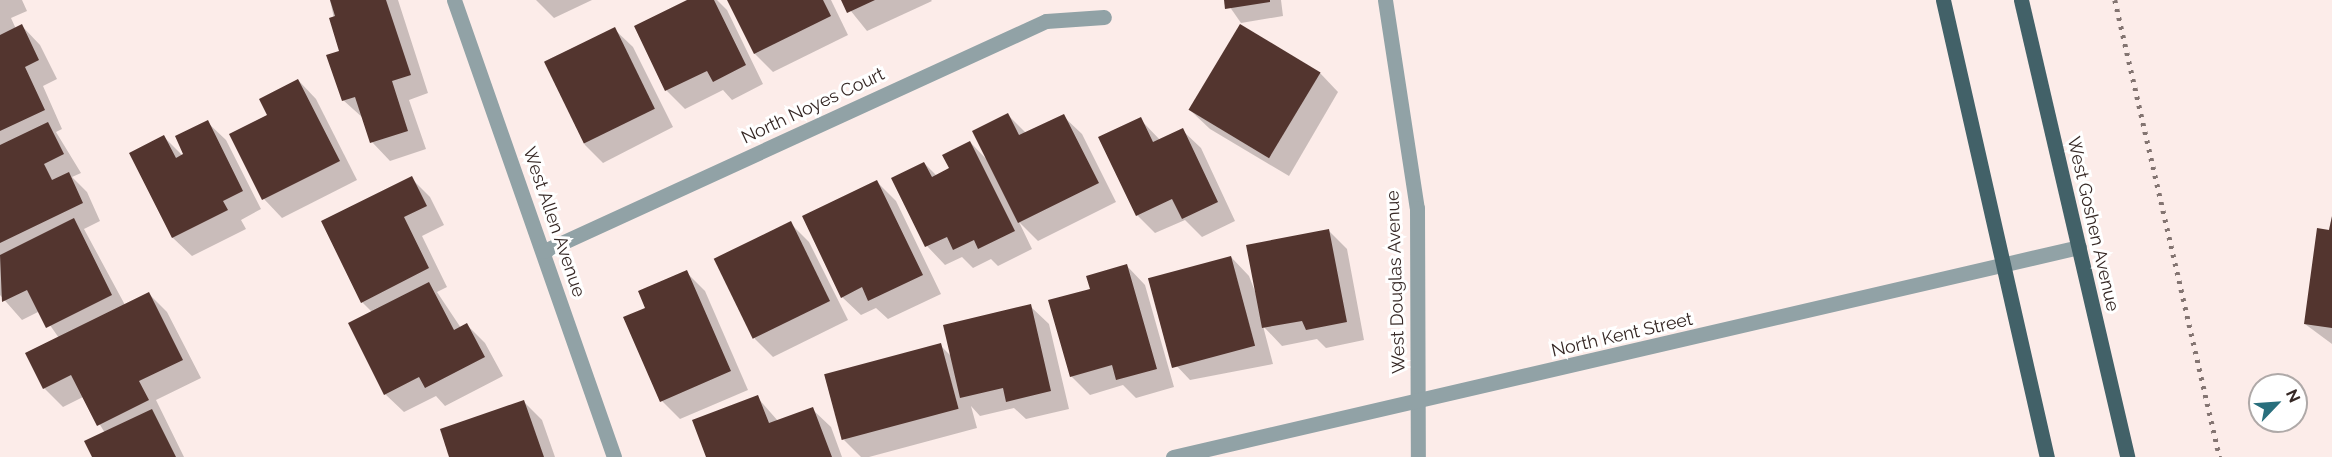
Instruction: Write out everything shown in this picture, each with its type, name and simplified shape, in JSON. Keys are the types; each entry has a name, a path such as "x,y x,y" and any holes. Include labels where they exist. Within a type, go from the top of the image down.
{"main road":[{"path":"1943,0 2047,457"},
{"name":"West Goshen Avenue","path":"2021,0 2127,457"}],"street":[{"name":"West Allen Avenue","path":"454,0 544,251 614,457"},
{"name":"West Douglas Avenue","path":"1385,0 1417,208 1419,457"},
{"name":"North Noyes Court","path":"544,251 1046,21 1104,17"},
{"name":"North Kent Street","path":"1173,457 2004,268 2079,247"}],"building":[{"path":"330,0 386,0 411,75 392,81 408,131 370,143 355,97 342,101 326,55 339,51 329,18 335,16"},
{"path":"687,0 714,0 746,65 713,82 707,71 665,91 634,26"},
{"path":"727,0 823,0 831,16 754,54"},
{"path":"841,0 875,0 847,13"},
{"path":"1224,0 1270,0 1270,2 1225,9"},
{"path":"22,24 39,60 25,67 45,110 0,131 0,35"},
{"path":"1240,24 1321,72 1269,158 1188,110"},
{"path":"615,27 655,109 584,143 544,62"},
{"path":"298,79 340,161 262,200 229,134 267,115 259,99"},
{"path":"1008,113 1019,135 1064,114 1099,183 1018,223 972,131"},
{"path":"1141,117 1153,142 1183,128 1218,202 1182,219 1172,199 1136,216 1098,137"},
{"path":"208,120 243,191 223,201 228,210 172,238 129,153 164,135 176,158 183,154 175,136"},
{"path":"48,122 64,154 44,164 52,180 69,172 83,203 0,243 0,145"},
{"path":"970,141 1015,231 978,249 974,240 953,250 947,237 925,247 891,178 924,162 932,177 949,168 942,155"},
{"path":"412,176 427,206 404,217 429,268 361,303 321,221"},
{"path":"877,180 923,275 868,301 862,287 841,298 802,216"},
{"path":"2332,216 2332,328 2304,324 2317,228 2329,230"},
{"path":"74,218 112,295 46,328 27,290 2,302 0,255"},
{"path":"791,221 830,301 753,339 714,259"},
{"path":"1329,229 1347,322 1306,330 1302,321 1262,328 1246,245"},
{"path":"1231,256 1255,346 1172,368 1148,278"},
{"path":"1127,264 1157,369 1116,380 1112,365 1070,377 1048,300 1090,289 1086,276"},
{"path":"687,270 731,371 660,402 623,317 645,308 638,291"},
{"path":"429,282 454,330 467,323 485,357 425,388 419,377 384,395 348,323"},
{"path":"149,292 183,360 139,381 149,400 97,426 71,375 43,389 25,353"},
{"path":"1031,304 1051,391 1006,402 1003,388 960,398 943,325"},
{"path":"941,343 959,409 842,440 824,374"},
{"path":"758,395 769,423 813,407 832,457 706,457 692,420"},
{"path":"524,400 544,457 449,457 440,429"},
{"path":"152,409 176,457 92,457 84,441"}],"railway":[{"path":"2115,0 2220,457"}]}
